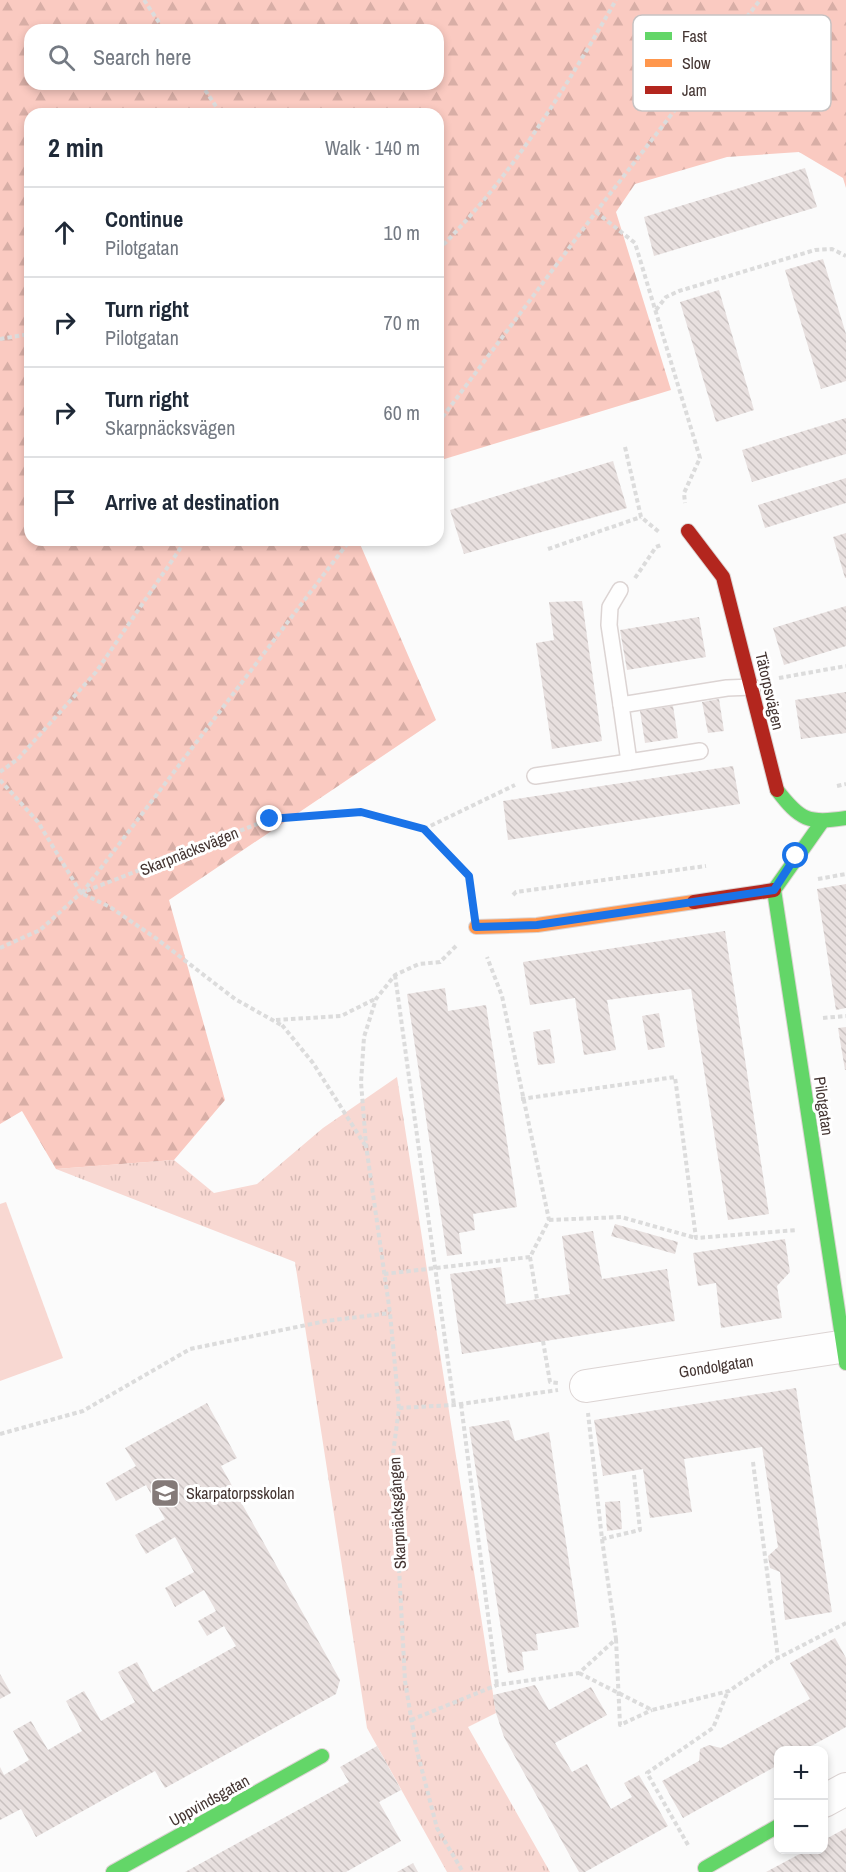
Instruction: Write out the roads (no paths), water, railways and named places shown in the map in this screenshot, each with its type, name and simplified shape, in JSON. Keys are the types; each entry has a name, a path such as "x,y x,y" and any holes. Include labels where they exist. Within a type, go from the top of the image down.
{"street":[{"name":"Tätorpsvägen","path":"688,531 723,577 753,687 776,787 795,813 822,822 846,818"},
{"path":"476,927 537,925 774,890 822,822"},
{"name":"Pilotgatan","path":"774,890 845,1352"},
{"name":"Gondolgatan","path":"586,1386 845,1352"},
{"name":"Uppvindsgatan","path":"113,1872 322,1756"},
{"path":"826,1800 846,1789"},
{"path":"705,1868 774,1829"}],"lane":[{"path":"620,590 610,607 609,625 629,762"},
{"path":"621,705 727,688 753,687"},
{"path":"535,776 700,752"}],"place":[{"name":"Skarpatorpsskolan","path":"165,1493"}]}
